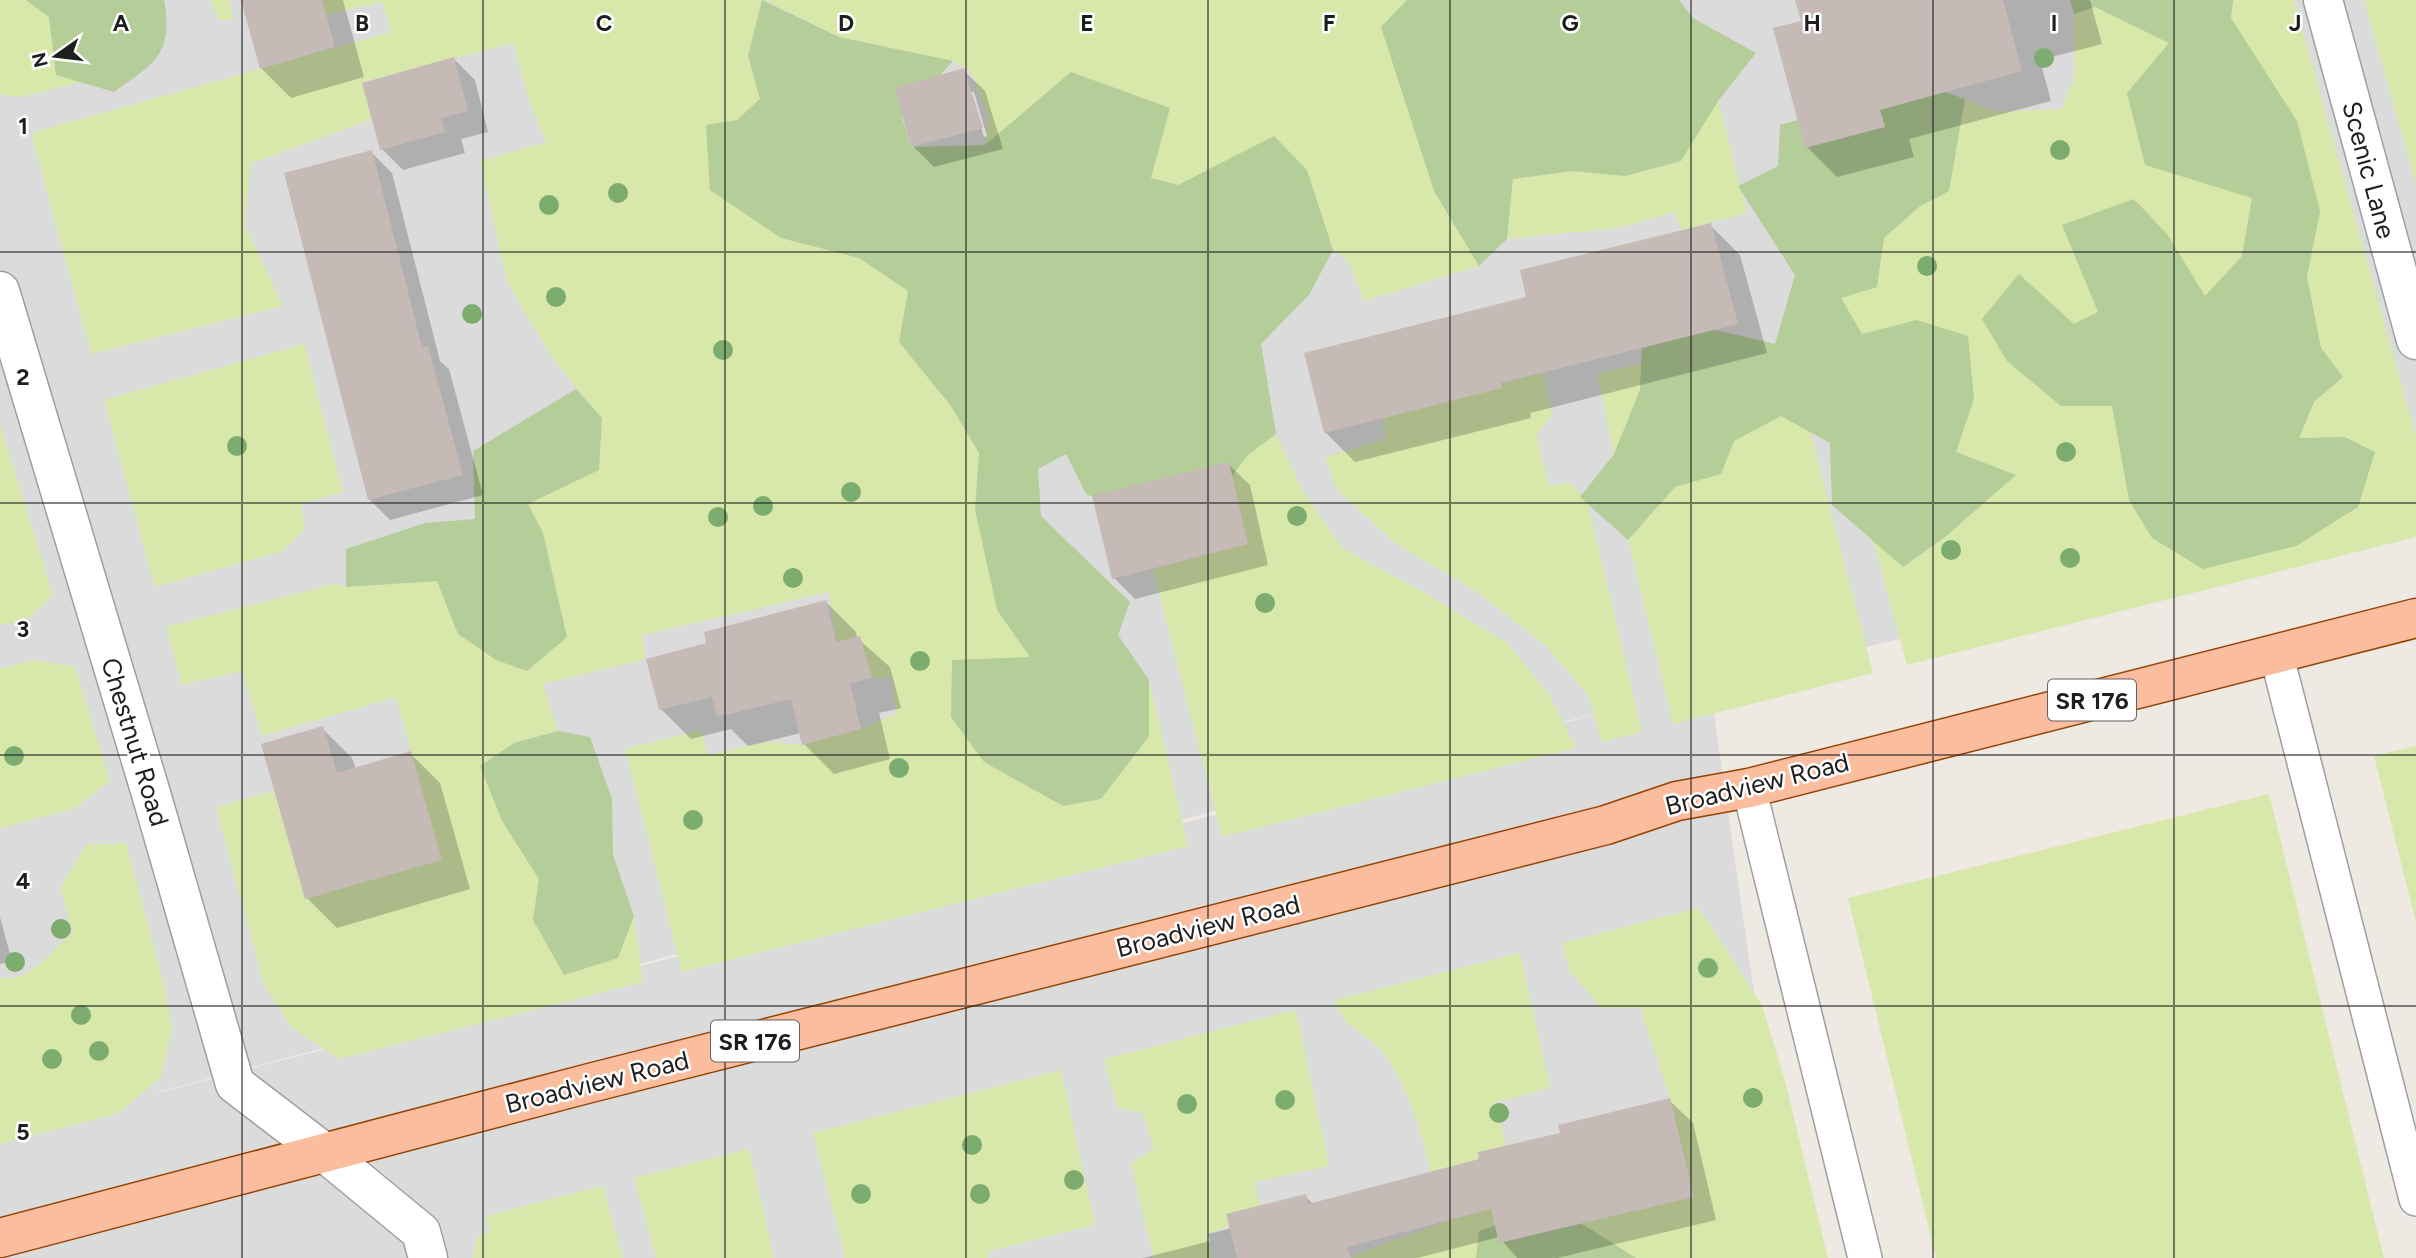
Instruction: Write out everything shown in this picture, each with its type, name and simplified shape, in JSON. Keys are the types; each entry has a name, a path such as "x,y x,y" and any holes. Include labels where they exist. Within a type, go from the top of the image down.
{"main road":[{"name":"Broadview Road","path":"0,1238 1606,825 1678,801 1749,788 2416,618"}],"street":[{"name":"Scenic Lane","path":"2323,0 2416,340"},
{"name":"Chestnut Road","path":"0,291 235,1084 421,1232 428,1258"}],"lane":[{"path":"2276,653 2416,1199"},
{"path":"1749,788 1865,1258"}],"shaded area":[{"path":"0,0 2416,0 2416,510 1710,686 1792,1258 0,1258","holes":["1640,703 158,1093 1395,763"]}],"green space":[{"path":"0,0 26,0 49,17 56,74 82,82 21,97 0,94"},
{"path":"26,0 164,0 166,34 163,46 150,65 114,92 56,75 49,17"},
{"path":"211,0 229,0 234,20 219,21"},
{"path":"322,0 762,0 748,56 760,99 737,120 781,238 859,258 908,291 899,342 951,406 979,453 975,509 1031,657 984,762 1063,806 1101,799 1149,736 1149,680 1188,846 682,972 625,749 701,730 708,755 766,742 802,745 861,729 896,714 892,678 872,678 860,636 836,642 829,592 642,635 646,659 543,684 558,731 514,742 502,821 539,879 533,920 565,974 618,958 634,916 643,982 339,1059 290,1026 264,984 216,807 274,791 305,899 411,751 396,697 262,736 242,671 182,685 166,627 334,584 346,587 437,581 458,634 527,671 567,637 543,533 527,504 599,470 602,419 554,360 507,282 480,161 546,142 530,103 513,43 362,83 372,119 250,164 245,226 283,306 91,354 31,133 391,32 382,2 326,15"},
{"path":"762,0 839,37 953,61 902,117 911,147 985,145 1071,72 1170,108 1151,178 1178,185 1274,136 1307,170 1333,250 1309,295 1261,344 1276,434 1249,454 1212,501 1137,514 1086,494 1066,454 1038,469 1041,516 1130,602 1118,635 1149,680 1149,736 1101,799 1063,806 984,762 951,717 952,660 1030,657 997,610 975,509 979,453 951,406 899,342 908,291 859,258 781,238 710,190 706,125 737,120 760,99 748,56"},
{"path":"765,0 1407,0 1382,27 1434,191 1479,266 1364,301 1349,261 1333,250 1307,170 1275,137 1178,185 1150,178 1170,108 1071,72 985,145 989,118 971,72 953,61 839,37"},
{"path":"1407,0 1679,0 1693,18 1756,53 1718,101 1681,161 1625,176 1573,171 1513,179 1507,239 1479,266 1434,191 1381,27"},
{"path":"2070,0 2233,0 2231,18 2297,121 2320,211 2307,277 2321,348 2343,377 2314,402 2299,438 2345,437 2375,452 2358,507 2296,546 2203,569 2152,538 2129,500 2112,406 2061,406 2007,361 1982,319 2019,274 2074,324 2098,312 2062,225 2134,199 2167,234 2205,296 2242,256 2252,198 2145,165 2127,93 2169,43 2095,7 2074,14"},
{"path":"2233,0 2294,0 2416,436 2416,537 1907,665 1873,540 1904,567 1945,537 2015,475 1956,452 1974,399 1917,320 1862,334 1840,298 1877,287 1884,238 1919,207 1949,190 1965,99 1995,112 2061,109 2075,77 2074,14 2095,7 2169,43 2252,198 2242,256 2205,297 2167,234 2063,225 2098,312 2074,324 2112,405 2129,500 2345,437 2299,439 2314,402 2343,377 2321,348 2307,277 2320,211 2231,17"},
{"path":"2364,0 2416,0 2416,184"},
{"path":"1924,85 1965,99 1949,191 1919,207 1884,238 1877,287 1841,298 1862,334 1917,320 1968,336 1974,399 1956,452 2016,475 1945,537 1903,567 1832,505 1830,443 1781,416 1734,441 1721,474 1675,487 1628,540 1580,497 1614,454 1640,390 1642,340 1691,324 1775,344 1795,275 1738,186 1778,166 1780,125"},
{"path":"1718,100 1747,213 1681,230 1675,212 1619,228 1507,239 1513,179 1573,171 1625,176 1681,161"},
{"path":"304,344 343,492 301,503 305,528 283,551 155,587 104,400"},
{"path":"1641,364 1640,390 1614,454 1597,374"},
{"path":"1543,372 1552,415 1536,435 1549,485 1571,483 1588,504 1642,732 1602,742 1588,695 1545,645 1477,592 1395,543 1337,490 1325,457 1386,439 1383,418"},
{"path":"576,389 602,418 599,470 528,504 543,533 567,637 527,671 496,660 458,634 437,581 346,587 346,549 425,523 475,519 473,451"},
{"path":"1781,416 1810,431 1873,673 1673,724 1628,540 1675,487 1720,474 1734,441"},
{"path":"0,425 53,595 25,621 0,625"},
{"path":"1276,434 1304,493 1342,548 1423,592 1507,643 1550,696 1576,748 1222,837 1153,569 1247,544 1229,462"},
{"path":"35,660 75,667 110,781 76,808 0,828 0,669"},
{"path":"558,731 590,737 612,799 613,855 634,916 618,958 564,975 533,920 539,879 502,821 480,766 514,743"},
{"path":"2416,746 2416,922 2374,756"},
{"path":"2269,794 2384,1258 1936,1258 1848,898"},
{"path":"126,843 165,988 172,1030 161,1077 119,1113 0,1144 0,978 11,978 31,970 73,932 60,888 86,845"},
{"path":"1699,908 1762,1005 1785,1081 1828,1258 1635,1258 1580,1224 1694,1196 1670,1098 1640,1008 1601,1008 1570,971 1562,943"},
{"path":"1520,953 1550,1088 1496,1102 1506,1146 1478,1153 1495,1226 1479,1231 1476,1258 1347,1258 1442,1223 1422,1138 1399,1078 1382,1051 1343,1018 1335,1000"},
{"path":"1296,1010 1329,1166 1254,1182 1260,1206 1229,1227 1207,1233 1213,1258 1154,1258 1131,1164 1154,1148 1142,1112 1118,1109 1104,1059"},
{"path":"1061,1070 1095,1225 987,1252 988,1258 845,1258 813,1133"},
{"path":"749,1149 774,1258 656,1258 634,1178"},
{"path":"603,1186 623,1258 472,1258 478,1235 490,1232 486,1216"},
{"path":"1554,1206 1636,1258 1476,1258 1479,1231"}],"building":[{"path":"241,0 322,0 335,47 260,69"},
{"path":"1795,0 2003,0 2022,71 1880,110 1885,127 1805,148 1773,28 1801,21"},
{"path":"454,57 468,111 441,118 445,132 380,150 362,83"},
{"path":"964,68 983,128 911,147 895,88"},
{"path":"372,150 422,347 428,346 463,475 368,500 284,173"},
{"path":"1711,223 1738,324 1501,383 1502,388 1324,433 1304,353 1526,297 1520,270"},
{"path":"1229,462 1248,544 1112,579 1092,496"},
{"path":"826,600 836,642 860,636 872,678 850,683 861,729 802,745 791,699 717,717 712,697 659,710 646,659 706,643 704,632"},
{"path":"323,726 337,773 411,751 442,860 305,899 261,744"},
{"path":"1670,1098 1694,1197 1499,1243 1491,1209 1347,1247 1351,1258 1237,1258 1226,1214 1306,1194 1308,1204 1479,1159 1478,1152 1560,1133 1558,1125"}]}
